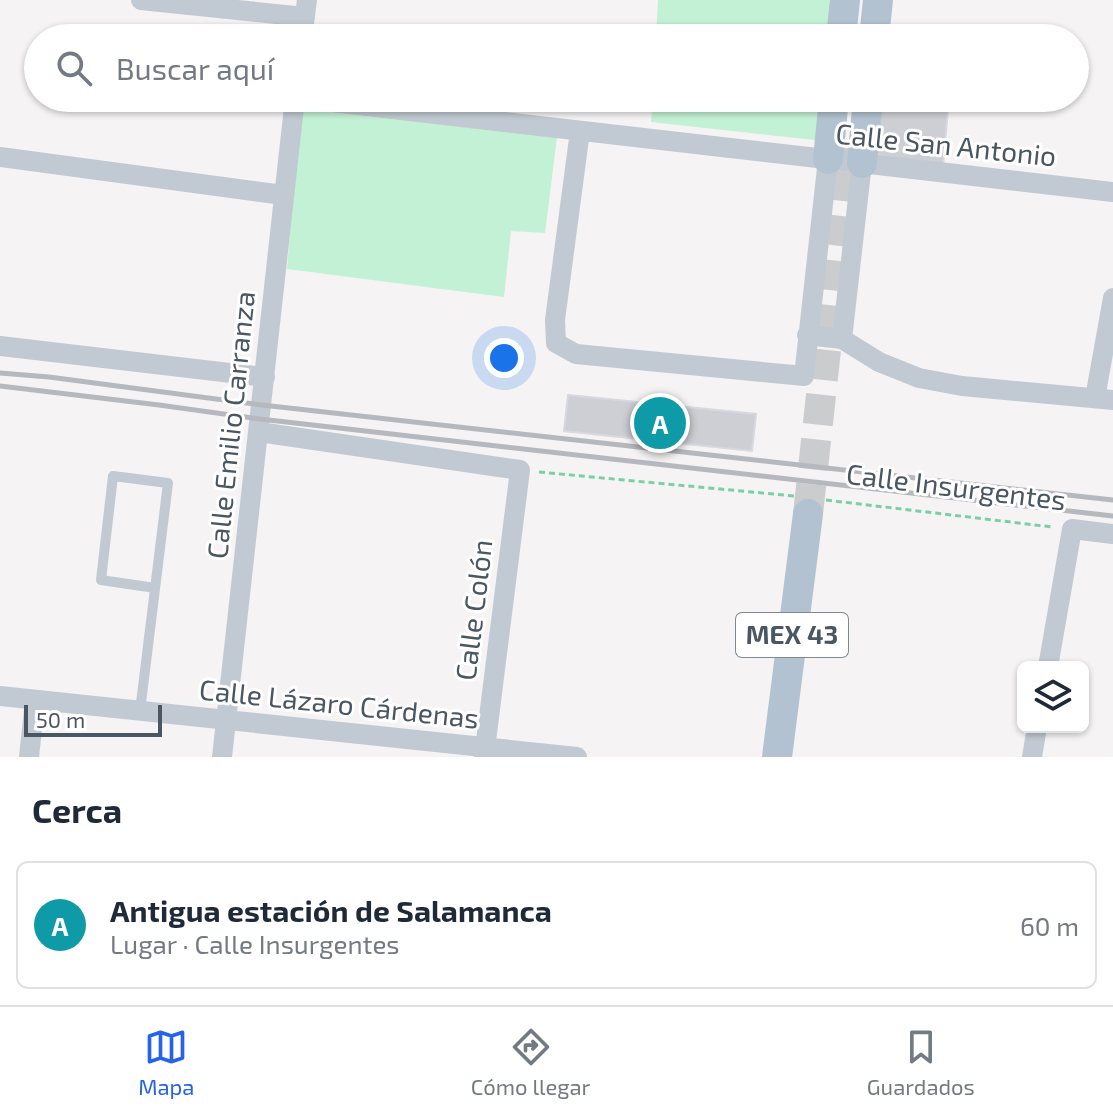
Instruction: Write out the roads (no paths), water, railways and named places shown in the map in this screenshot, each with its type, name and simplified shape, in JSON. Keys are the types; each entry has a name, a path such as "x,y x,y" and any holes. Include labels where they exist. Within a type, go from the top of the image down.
{"main road":[{"path":"842,24 845,0"},
{"path":"861,24 864,0"},
{"path":"875,24 878,0"},
{"path":"837,112 846,154"},
{"path":"846,154 851,112"},
{"path":"846,154 862,112"},
{"name":"MEX 43","path":"777,757 806,501"}],"street":[{"path":"141,0 306,8"},
{"name":"Calle Emilio Carranza","path":"222,757 294,112"},
{"name":"Calle San Antonio","path":"416,112 580,131 846,154 1113,192"},
{"path":"580,131 555,320 556,343 576,354 804,376 807,335 846,154"},
{"path":"842,339 846,154"},
{"path":"0,157 283,195"},
{"path":"807,335 842,339 879,362 919,378 962,386 1104,399 1113,298"},
{"path":"0,346 265,377"},
{"name":"Calle Colón","path":"259,432 520,470 485,752"},
{"name":"Calle Insurgentes","path":"1049,661 1072,529 1113,534"},
{"name":"Calle Lázaro Cárdenas","path":"0,696 485,752 577,757"},
{"path":"29,757 35,700"},
{"path":"1032,757 1036,733"}],"lane":[{"path":"140,711 168,483 113,476 101,580 155,588"}],"tunnel":[{"path":"808,514 849,140"}],"railway":[{"path":"0,373 1113,500"},
{"path":"0,386 260,419 1113,516"}],"place":[{"name":"Antigua estación de Salamanca","path":"660,423"}]}
